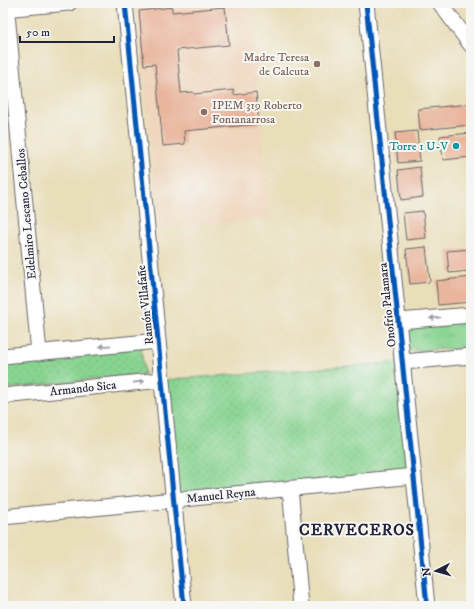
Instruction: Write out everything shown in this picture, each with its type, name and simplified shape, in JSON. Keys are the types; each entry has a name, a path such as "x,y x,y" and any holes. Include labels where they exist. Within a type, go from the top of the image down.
{"street":[{"path":"5,7 69,3"},
{"name":"Ramón Villafañe","path":"125,3 184,606"},
{"name":"Onofrio Palamara","path":"366,3 427,606"},
{"path":"440,3 471,45"},
{"name":"Edelmiro Lescano Ceballos","path":"5,7 39,353"},
{"path":"399,321 471,315"},
{"path":"3,356 158,341"},
{"path":"403,362 471,356"},
{"name":"Armando Sica","path":"3,396 162,380"},
{"name":"Manuel Reyna","path":"3,517 414,476"},
{"path":"290,488 301,606"}],"shaded area":[{"name":"IPEM 319 Roberto Fontanarrosa","path":"177,3 250,3 270,218 160,229 137,7"}],"green space":[{"path":"471,321 471,348 406,351 403,326"},
{"path":"141,347 144,374 3,389 3,362"},
{"path":"403,362 414,476 174,500 162,380"}],"building":[{"path":"172,7 172,12 225,7 229,45 177,50 181,93 193,92 194,94 234,90 234,95 256,92 259,124 184,131 185,144 163,146 155,64 144,65 139,11"},
{"path":"471,104 471,125 420,130 418,109"},
{"path":"417,131 420,161 398,163 395,133"},
{"name":"Torre 1 U-V","path":"471,133 471,157 443,160 440,136"},
{"path":"420,167 423,197 401,200 398,170"},
{"path":"423,211 426,238 406,240 403,213"},
{"path":"426,247 430,282 410,284 406,249"},
{"path":"471,249 471,271 449,273 447,251"},
{"path":"471,277 471,302 438,305 436,281"}],"cycle path":[{"path":"125,3 184,606"},
{"path":"366,3 427,606"}],"place":[{"name":"Madre Teresa de Calcuta","path":"317,64"},
{"name":"IPEM 319 Roberto Fontanarrosa","path":"204,112"},
{"name":"Torre 1 U-V","path":"456,146"}],"district":[{"name":"CERVECEROS","path":"357,529"}]}
